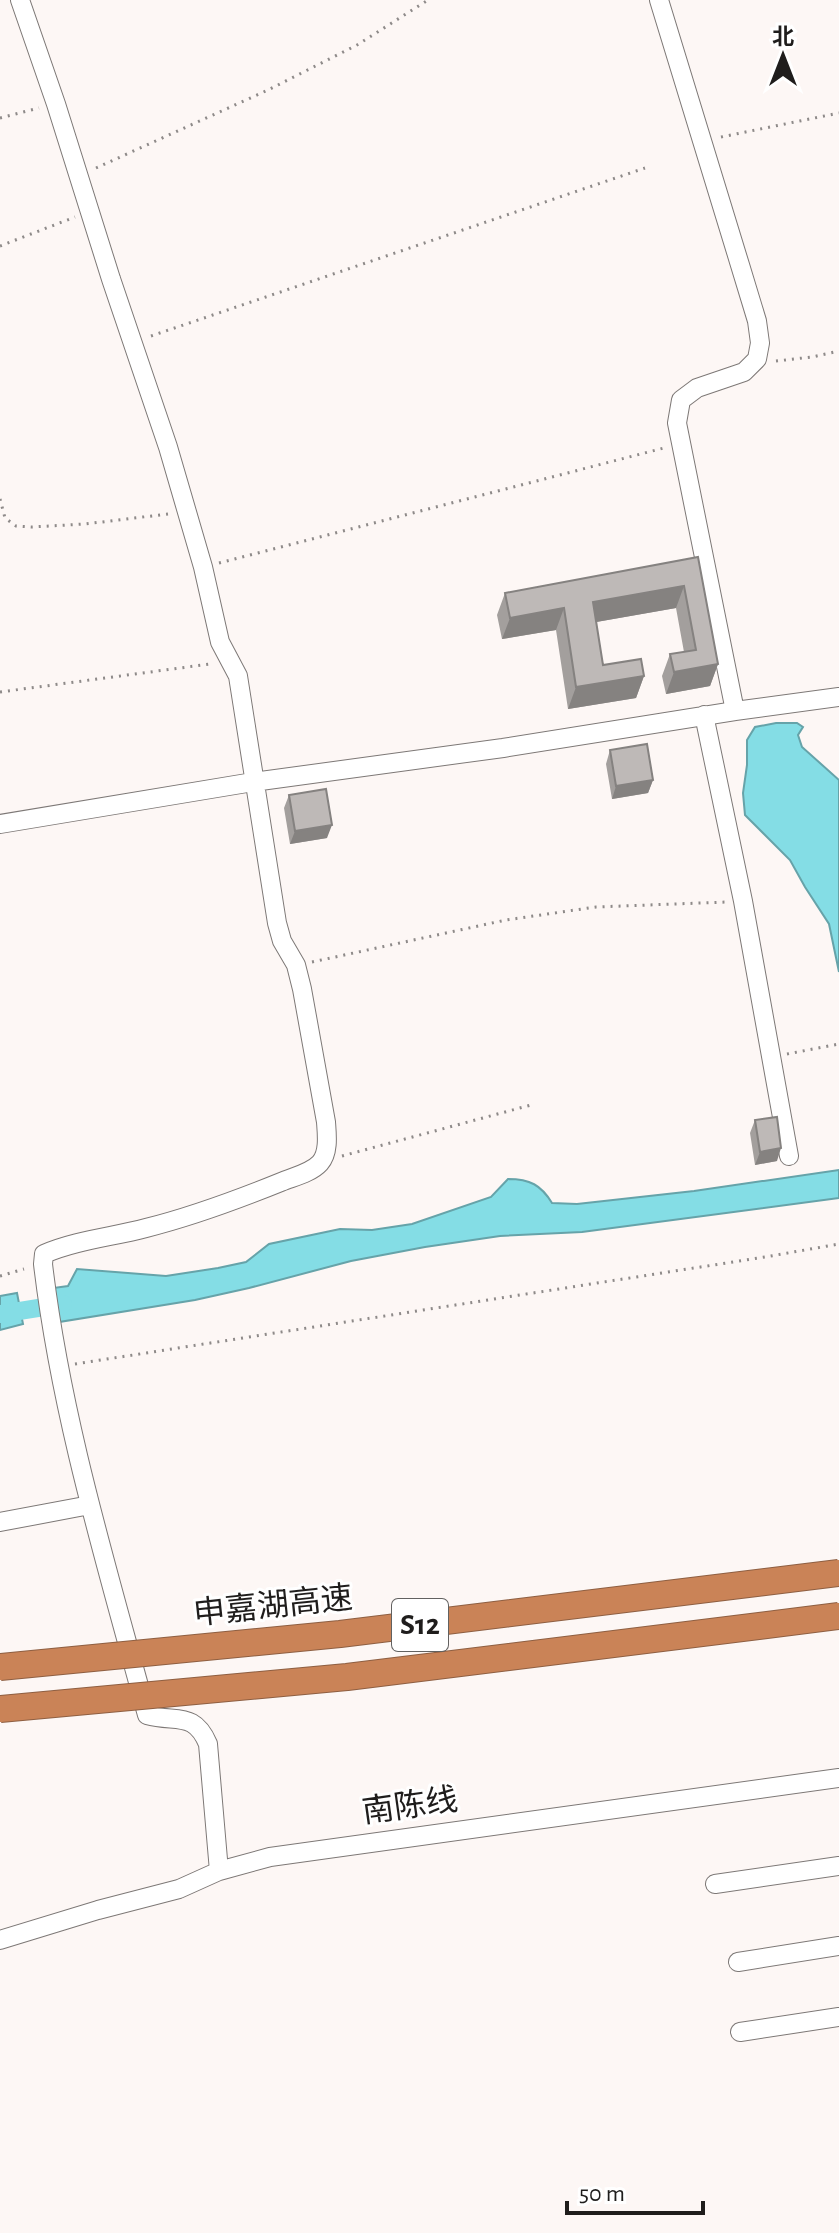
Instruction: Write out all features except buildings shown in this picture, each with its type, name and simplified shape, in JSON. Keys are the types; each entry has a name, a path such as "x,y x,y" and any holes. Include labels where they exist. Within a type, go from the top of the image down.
{"highway":[{"name":"申嘉湖高速","path":"0,1667 340,1634 839,1573"},
{"name":"S12","path":"0,1709 347,1677 839,1616"}],"street":[{"path":"20,0 168,447 203,567 220,642 238,676 277,923 282,941 296,965 328,1140 323,1161 315,1168 263,1189 147,1228 44,1254 51,1326 90,1505 147,1715 191,1721 202,1731 208,1744 219,1871"},
{"path":"659,0 757,321 760,343 757,359 744,372 697,388 681,400 677,423 735,711"},
{"path":"0,824 253,782 839,697"},
{"path":"704,715 743,901 789,1156"},
{"path":"0,1522 90,1505"},
{"name":"南陈线","path":"0,1940 179,1889 219,1871 270,1857 839,1778"},
{"path":"715,1884 839,1866"},
{"path":"738,1962 839,1946"},
{"path":"740,2032 839,2017"}],"path":[{"path":"78,176 268,90 357,45 428,0"},
{"path":"0,118 56,104"},
{"path":"702,141 839,113"},
{"path":"132,342 645,168"},
{"path":"0,246 90,212"},
{"path":"757,359 783,361 839,351"},
{"path":"203,567 681,444"},
{"path":"0,499 5,518 16,526 85,524 187,511"},
{"path":"0,520 5,518"},
{"path":"0,692 230,661"},
{"path":"296,965 506,920 566,911 743,901"},
{"path":"771,1057 839,1044"},
{"path":"323,1161 531,1105"},
{"path":"60,1366 839,1244"},
{"path":"0,1276 43,1264"}],"water":[{"path":"797,723 803,727 798,735 802,747 839,780 839,972 829,924 790,860 745,815 743,793 747,740 755,727"},
{"path":"839,1170 839,1198 582,1232 500,1236 425,1247 351,1261 195,1300 59,1322 53,1288 68,1286 77,1269 166,1276 246,1262 269,1244 340,1229 372,1230 412,1224 491,1197 508,1179 534,1184 552,1203 577,1204"},
{"path":"17,1293 23,1324 0,1330 0,1296"}],"waterway":[{"path":"0,1314 63,1304"}]}
